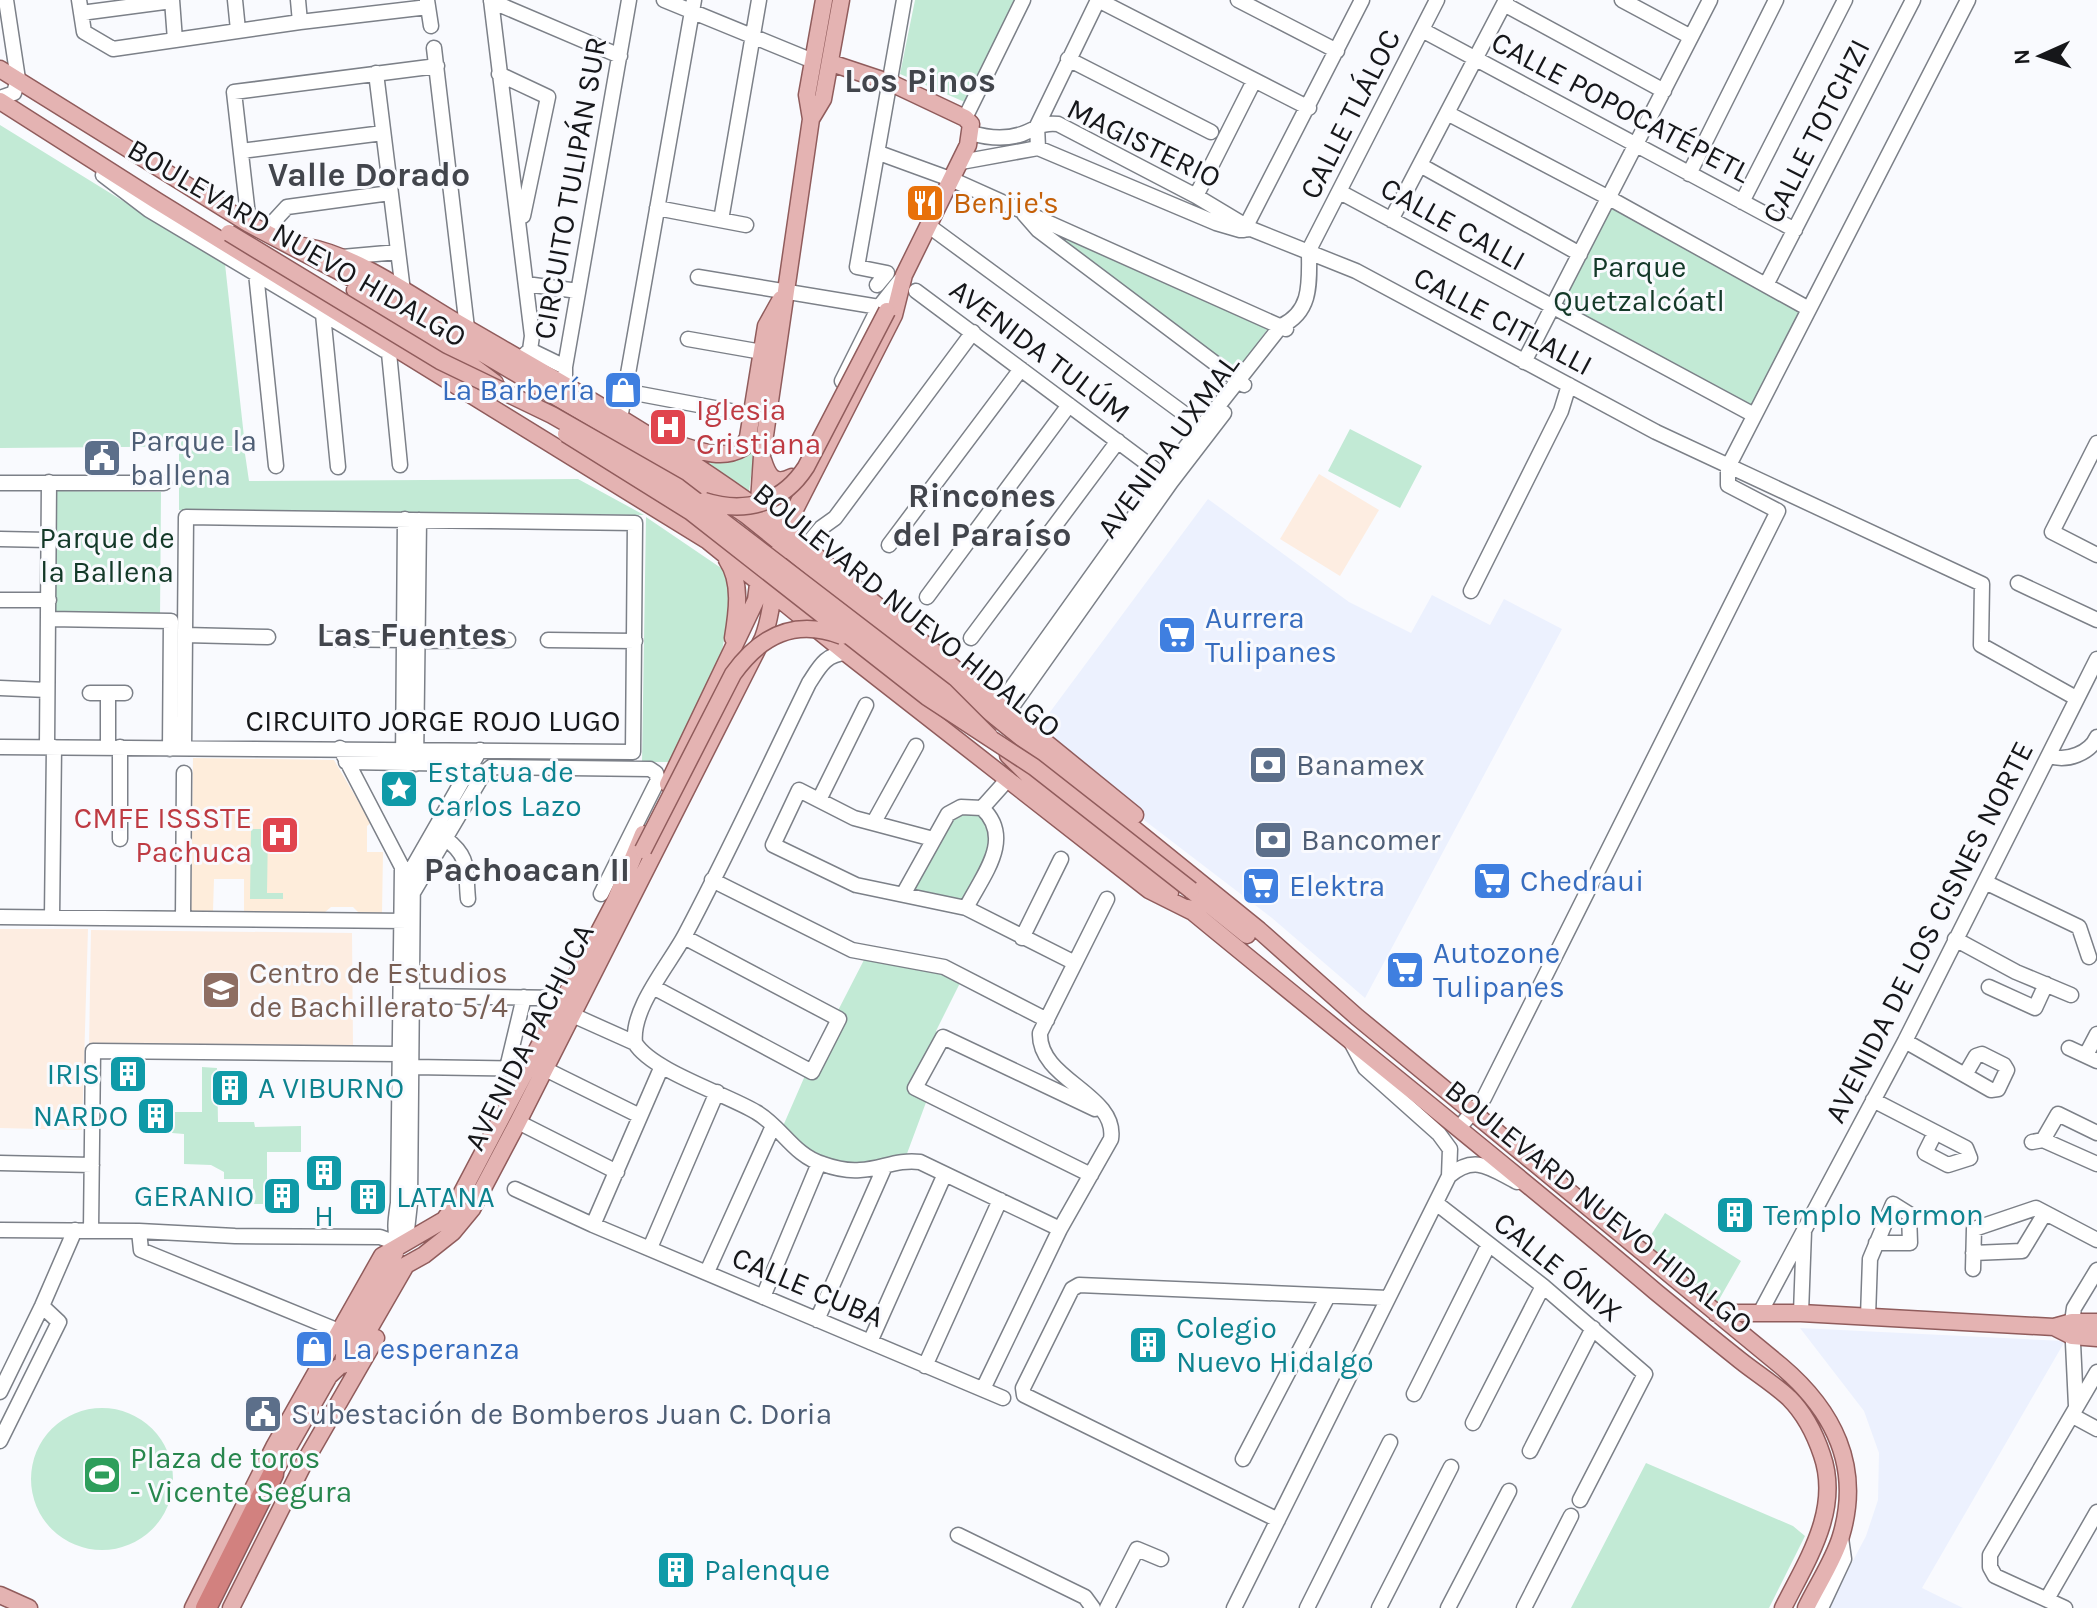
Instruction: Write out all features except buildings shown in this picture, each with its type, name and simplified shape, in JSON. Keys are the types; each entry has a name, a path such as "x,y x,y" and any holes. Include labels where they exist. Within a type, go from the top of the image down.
{"highway":[{"path":"206,1608 279,1477"},
{"path":"221,1608 279,1477"}],"main road":[{"path":"608,896 637,847 756,599 759,583 757,508 762,456 811,119 807,95 824,0"},
{"path":"811,119 823,99 841,0"},
{"path":"694,499 720,506 750,507 771,500 789,488 806,467 883,309 904,275 961,162 968,125 891,83 831,63"},
{"name":"BOULEVARD NUEVO HIDALGO","path":"0,69 447,347 541,419 691,512 1008,779 1149,890 1195,913"},
{"name":"BOULEVARD NUEVO HIDALGO","path":"0,100 56,138 708,541 774,595 1041,773 1253,940 1336,1000 1623,1236 1721,1309 1806,1387 1835,1431 1843,1456 1848,1489 1841,1538 1806,1608"},
{"name":"BOULEVARD NUEVO HIDALGO","path":"56,138 160,191 440,361 552,415 694,499 944,691 1030,777 1349,1038 1371,1066 1440,1124 1459,1128 1789,1398 1805,1417 1814,1436 1823,1458 1828,1488 1827,1509 1815,1545 1783,1608"},
{"name":"BOULEVARD NUEVO HIDALGO","path":"283,243 380,293 675,467 758,526 782,537 951,680 1259,930 1336,1000"},
{"path":"283,243 342,257 467,328 525,354 565,385 660,441 757,508 782,537 805,547"},
{"path":"708,541 768,548 782,537 894,315 904,275"},
{"path":"660,441 717,454 732,453 746,444 766,326 786,291"},
{"path":"762,456 770,477 781,482 792,477"},
{"path":"782,537 779,504 792,477"},
{"path":"799,501 795,530 805,547 829,574 985,692 1271,927 1336,1000"},
{"name":"AVENIDA PACHUCA","path":"344,1363 357,1350 406,1265 453,1232 472,1209 752,661 767,628 782,537"},
{"path":"724,555 736,575 737,586 732,648"},
{"path":"759,583 767,574 776,571 829,574"},
{"path":"608,896 643,850 733,674 746,657 771,637 799,629 824,631 850,647"},
{"path":"752,661 778,641 800,636 850,647"},
{"path":"951,680 985,692"},
{"name":"AVENIDA PACHUCA","path":"399,1244 444,1220 456,1204 565,998 608,896"},
{"path":"231,1608 304,1463 424,1255 399,1244"},
{"path":"193,1608 274,1447 339,1331 382,1256 399,1244"},
{"path":"279,1477 341,1383 345,1346 399,1244"},
{"path":"1627,1267 1652,1280 1680,1302 1721,1309 2054,1327 2072,1329 2097,1338"},
{"path":"1721,1309 1760,1313"},
{"path":"1721,1309 1772,1349 1781,1366"},
{"path":"1751,1331 1760,1313"},
{"path":"2072,1329 2097,1322"},
{"path":"0,1595 29,1608"}],"street":[{"path":"0,100 14,93 18,79 6,0"},
{"path":"235,0 238,30"},
{"path":"298,0 300,22"},
{"name":"CIRCUITO TULIPÁN SUR","path":"565,385 565,367 629,0"},
{"path":"664,0 693,6 752,38 813,61"},
{"path":"721,220 759,0"},
{"path":"877,285 887,273 857,267 904,0"},
{"path":"968,125 1023,0"},
{"path":"1038,148 1037,126 1098,0 1309,108"},
{"path":"1238,0 1337,51"},
{"path":"1247,228 1362,0"},
{"name":"CALLE TLÁLOC","path":"1309,250 1437,0"},
{"path":"1622,0 1691,37"},
{"path":"1524,362 1710,0"},
{"path":"1689,174 1776,0"},
{"path":"1742,202 1845,0"},
{"name":"CALLE TOTCHZI","path":"1766,285 1913,0"},
{"path":"1459,1128 1492,1083 1778,511 1728,485 1728,467 1968,0"},
{"path":"175,40 172,1 80,7 84,32 113,49 300,22 363,7 427,3 431,26"},
{"path":"565,367 525,354 532,336 491,1 620,56"},
{"path":"1391,220 1505,2 1664,91"},
{"path":"620,419 693,6"},
{"name":"CALLE POPOCATÉPETL","path":"1422,30 1795,230"},
{"path":"434,48 467,328"},
{"path":"1068,59 1211,132"},
{"path":"249,224 234,92 437,66"},
{"path":"376,73 403,291"},
{"path":"499,74 548,97 521,228"},
{"path":"1196,196 1254,81"},
{"path":"1447,113 1809,309"},
{"name":"MAGISTERIO","path":"968,125 995,139 1022,134 1037,126 1058,124 1196,196 1247,228"},
{"path":"241,151 383,133"},
{"name":"BOULEVARD NUEVO HIDALGO","path":"56,138 149,210 426,375 463,390"},
{"name":"MAGISTERIO","path":"961,162 1038,148 1216,223 1247,228"},
{"path":"879,153 953,180 1023,214 1046,221 1285,326"},
{"path":"1420,165 1580,254"},
{"name":"CALLE CALLI","path":"1340,192 1754,415"},
{"path":"264,232 287,207 390,193"},
{"path":"657,208 746,225"},
{"path":"1023,214 1038,230 1240,383"},
{"path":"929,226 1205,429"},
{"name":"CALLE CITLALLI","path":"1247,228 1356,271 1656,432 1982,584 1981,645 2076,698"},
{"name":"AVENIDA UXMAL","path":"1004,708 1167,479 1285,326 1302,310 1310,294 1309,250"},
{"path":"342,257 398,252"},
{"path":"256,273 276,466"},
{"path":"698,277 883,309 792,477"},
{"path":"526,284 578,291"},
{"name":"AVENIDA TULÚM","path":"916,291 1167,479"},
{"path":"323,314 338,467"},
{"path":"805,547 821,528 835,518 973,332"},
{"path":"688,339 762,352"},
{"path":"389,353 400,465"},
{"path":"889,545 1021,369"},
{"path":"1471,591 1561,411 1569,385"},
{"path":"624,391 752,415"},
{"path":"927,597 1069,405"},
{"path":"971,638 1118,441"},
{"path":"2097,443 2052,532 2097,555"},
{"path":"49,482 47,690 52,917"},
{"path":"0,483 164,483"},
{"name":"CIRCUITO JORGE ROJO LUGO","path":"0,747 177,748 409,756 480,750 633,752 635,523 186,517 185,635"},
{"path":"409,756 412,520"},
{"path":"0,539 48,540"},
{"path":"2018,583 2097,620"},
{"path":"0,600 49,600"},
{"path":"49,619 171,621 177,748"},
{"path":"177,748 185,635 268,637"},
{"path":"326,639 508,640"},
{"path":"548,640 635,641"},
{"path":"635,1043 636,1024 653,987 684,937 809,683 824,660 850,647"},
{"name":"AVENIDA DE LOS CISNES NORTE","path":"1760,1313 1905,1041 2050,756 2076,698 2093,675 2097,659"},
{"path":"0,688 47,690"},
{"path":"90,693 125,693"},
{"path":"108,693 120,839"},
{"path":"819,800 866,705"},
{"path":"874,822 916,746"},
{"path":"2050,756 2065,758 2096,748"},
{"path":"399,1244 395,1224 398,1203 399,1054 407,921 414,867 480,750"},
{"path":"343,755 414,867 407,921 413,996 410,1217 399,1244"},
{"name":"CIRCUITO JORGE ROJO LUGO","path":"409,756 472,764"},
{"path":"414,867 445,838 484,773 491,767 650,769 656,773 658,780 608,896"},
{"path":"183,919 184,773"},
{"path":"982,808 1008,779"},
{"path":"933,839 854,818 799,790 773,845 856,885 966,908 1075,963"},
{"path":"904,893 948,814 961,807 982,808 993,819 998,833 996,848 966,908"},
{"path":"445,838 464,857 468,899"},
{"path":"1022,938 1061,859"},
{"path":"712,880 852,950 944,967 1047,1020"},
{"path":"1985,882 2079,927 2089,957"},
{"path":"983,1389 1060,1229 1111,1139 1113,1130 1108,1115 1052,1063 1039,1043 1040,1033 1107,899"},
{"path":"0,917 407,921"},
{"path":"653,987 812,1072 839,1019 684,937"},
{"path":"1955,939 2016,972 2071,995"},
{"path":"2005,994 2016,972"},
{"path":"1989,987 2035,1008 2046,984"},
{"path":"413,996 565,998"},
{"path":"507,1068 524,997"},
{"path":"577,1017 635,1043 647,1057 662,1066 759,1114 783,1138 819,1163 859,1170 904,1160 920,1162 1060,1229"},
{"path":"2069,1048 2092,1058 2097,1034"},
{"path":"1091,1175 915,1088 943,1037 1108,1115"},
{"path":"1349,1038 1365,1068 1439,1134 1450,1149 1449,1176"},
{"path":"1905,1041 1965,1075"},
{"path":"91,1230 93,1051 399,1054 412,1067 545,1069 640,1116"},
{"path":"1040,1084 1052,1063"},
{"path":"593,1225 662,1066"},
{"path":"650,1248 717,1092"},
{"path":"1873,1100 1935,1133"},
{"path":"2076,1153 2090,1129 2058,1114 2038,1141 2076,1153 2097,1164"},
{"path":"518,1122 617,1172"},
{"path":"707,1272 773,1126"},
{"path":"0,1163 92,1165"},
{"path":"763,1297 819,1163"},
{"path":"1234,1608 1449,1176 1470,1163 1483,1165 1536,1191"},
{"path":"817,1320 885,1166"},
{"path":"870,1342 944,1176"},
{"name":"CALLE CUBA","path":"515,1189 1003,1398"},
{"path":"925,1366 1000,1200"},
{"name":"CALLE ÓNIX","path":"1436,1203 1543,1286 1645,1374 1580,1500"},
{"path":"1973,1269 1974,1229 2036,1208 2097,1240"},
{"path":"1973,1253 2022,1251 2045,1213"},
{"name":"AVENIDA DE LOS CISNES NORTE","path":"1801,1313 1804,1226"},
{"path":"0,1230 380,1237 399,1244"},
{"path":"1,1387 42,1306 75,1230"},
{"path":"139,1231 141,1250 339,1331"},
{"path":"1868,1317 1870,1259 1876,1243"},
{"path":"1414,1394 1489,1244"},
{"path":"1785,1263 1803,1264"},
{"path":"2075,1412 2074,1308 2097,1270"},
{"path":"1278,1520 1024,1395 1023,1388 1072,1289 1079,1285 1388,1298"},
{"path":"1473,1423 1543,1286"},
{"path":"1243,1459 1328,1296"},
{"path":"0,1441 59,1322 42,1306"},
{"path":"1530,1451 1593,1328"},
{"path":"2076,1370 2088,1376 2097,1373"},
{"path":"2065,1608 1995,1576 1990,1567 1990,1555 2097,1373"},
{"path":"2075,1412 2097,1429"},
{"path":"1307,1608 1390,1442"},
{"path":"1379,1608 1451,1467"},
{"path":"1448,1608 1509,1491"},
{"path":"2047,1599 2097,1512"},
{"path":"1524,1608 1571,1516"},
{"path":"958,1535 1085,1597 1093,1608"},
{"path":"1821,1608 1844,1559 1841,1538"},
{"path":"2081,1541 2097,1546"},
{"path":"1107,1608 1137,1549 1161,1559"}],"shaded area":[{"path":"1319,474 1379,510 1340,576 1280,539"},
{"path":"1208,499 1349,602 1411,633 1432,595 1490,625 1504,599 1562,629 1365,998 1272,918 1033,735"},
{"name":"CMFE ISSSTE Pachuca","path":"193,758 334,760 371,823 367,826 367,852 383,852 382,913 359,913 353,907 331,907 324,913 244,911 244,879 214,879 213,911 191,911"},
{"path":"0,929 88,929 82,1130 0,1128"},
{"name":"Centro de Estudios de Bachillerato 5/4","path":"91,930 352,933 353,1046 89,1047"},
{"path":"1800,1328 2065,1341 1922,1588 1963,1608 1828,1608 1866,1536 1878,1500 1879,1453 1864,1411"}],"green space":[{"path":"915,0 1017,0 967,103 900,74"},
{"path":"0,125 225,264 245,446 0,448"},
{"name":"Parque Quetzalcóatl","path":"1611,203 1805,310 1752,411 1556,307"},
{"path":"1039,225 1269,327 1236,374"},
{"path":"1350,429 1422,466 1400,508 1328,471"},
{"path":"753,446 749,492 679,449 728,461 738,459"},
{"path":"179,447 244,447 249,481 578,479 644,515 179,510"},
{"name":"Parque de la Ballena","path":"54,491 161,492 160,619 53,618"},
{"path":"646,517 724,570 727,581 726,629 715,677 674,762 642,762"},
{"path":"973,806 998,833 966,908 904,893 948,814"},
{"path":"251,829 268,829 267,893 283,893 283,899 250,899"},
{"path":"866,956 963,977 936,1031 941,1034 914,1089 928,1097 905,1159 839,1167 780,1133 807,1071"},
{"path":"202,1067 217,1068 218,1122 254,1122 255,1127 301,1126 301,1152 267,1152 267,1204 253,1204 253,1179 224,1179 224,1172 211,1165 184,1164 184,1134 172,1133 172,1112 202,1112"},
{"path":"1665,1213 1741,1261 1716,1305 1641,1251"},
{"name":"Plaza de toros - Vicente Segura","path":"102,1408 129,1413 152,1429 168,1452 173,1479 168,1506 152,1529 129,1545 102,1550 75,1545 52,1529 36,1506 31,1479 36,1452 52,1429 75,1413"},
{"path":"1646,1463 1793,1526 1805,1536 1769,1608 1571,1608"}],"place":[{"name":"Benjie's","path":"925,203"},
{"name":"La Barbería","path":"623,390"},
{"name":"Iglesia Cristiana","path":"668,427"},
{"name":"Parque la ballena","path":"102,458"},
{"name":"Aurrera Tulipanes","path":"1177,635"},
{"name":"Banamex","path":"1268,765"},
{"name":"Estatua de Carlos Lazo","path":"399,789"},
{"name":"CMFE ISSSTE Pachuca","path":"280,835"},
{"name":"Bancomer","path":"1273,840"},
{"name":"Chedraui","path":"1492,881"},
{"name":"Elektra","path":"1261,886"},
{"name":"Autozone Tulipanes","path":"1405,970"},
{"name":"Centro de Estudios de Bachillerato 5/4","path":"221,990"},
{"name":"IRIS","path":"128,1074"},
{"name":"A VIBURNO","path":"230,1088"},
{"name":"NARDO","path":"156,1116"},
{"name":"H","path":"324,1173"},
{"name":"GERANIO","path":"282,1196"},
{"name":"LATANA","path":"368,1197"},
{"name":"Templo Mormon","path":"1735,1215"},
{"name":"Colegio Nuevo Hidalgo","path":"1148,1345"},
{"name":"La esperanza","path":"314,1349"},
{"name":"Subestación de Bomberos Juan C. Doria","path":"263,1414"},
{"name":"Plaza de toros - Vicente Segura","path":"102,1475"},
{"name":"Palenque","path":"676,1570"}],"district":[{"name":"Los Pinos","path":"920,80"},
{"name":"Valle Dorado","path":"369,174"},
{"name":"Rincones del Paraíso","path":"982,514"},
{"name":"Las Fuentes","path":"412,634"},
{"name":"Pachoacan II","path":"527,869"}]}
